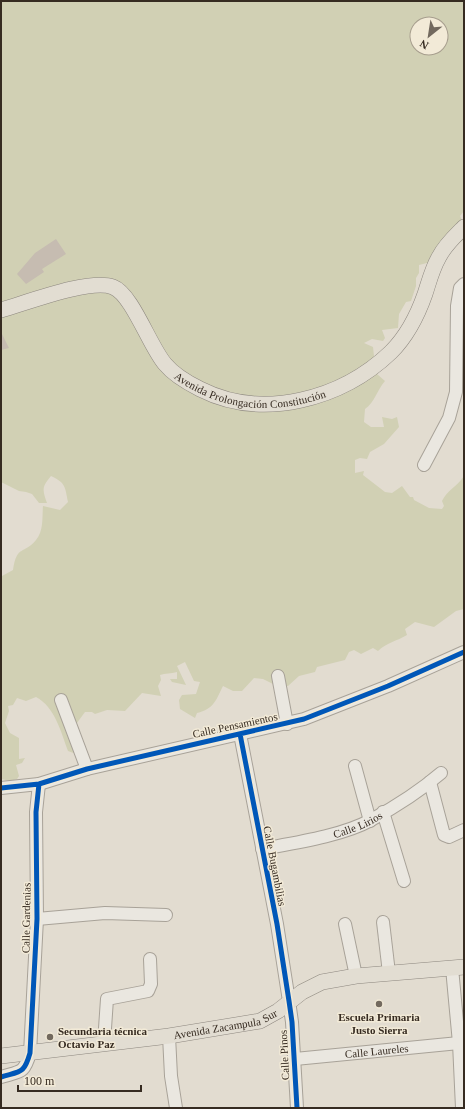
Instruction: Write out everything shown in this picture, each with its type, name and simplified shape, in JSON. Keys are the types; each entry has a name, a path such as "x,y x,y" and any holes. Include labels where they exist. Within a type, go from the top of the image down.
{"main road":[{"name":"Avenida Prolongación Constitución","path":"1,310 78,288 97,285 111,286 123,293 154,349 166,365 189,383 210,394 233,402 258,404 292,402 316,397 340,388 372,367 391,351 417,314 438,258 447,244 464,227"},
{"name":"Avenida Zacampula Sur","path":"1,1056 169,1036 260,1021 274,1014 314,984 356,976 458,967"}],"street":[{"path":"424,465 450,418 456,392 458,306 460,288 464,284"},
{"name":"Calle Pensamientos","path":"1,788 39,784 87,769 287,724 304,719 388,686 464,652"},
{"path":"278,676 287,724"},
{"path":"61,700 87,769"},
{"name":"Calle Bugambilias","path":"240,734 277,924 289,1002"},
{"path":"355,766 370,821"},
{"name":"Calle Lirios","path":"262,849 346,830 370,821 430,782 441,772"},
{"path":"430,782 445,836 449,837 464,830"},
{"name":"Calle Gardenias","path":"30,1053 37,919 36,812 39,784"},
{"path":"383,812 404,881"},
{"path":"37,919 104,914 166,915"},
{"path":"383,922 389,973"},
{"path":"345,924 356,976"},
{"path":"104,1043 107,999 148,991 151,984 150,959"},
{"path":"458,967 462,1108"},
{"name":"Calle Pinos","path":"289,1002 295,1059 297,1108"},
{"path":"169,1036 171,1076 176,1108"},
{"name":"Calle Laureles","path":"295,1059 459,1043"},
{"path":"1,1077 22,1070 27,1065 30,1053"}],"green space":[{"path":"1,1 464,1 464,211 460,216 464,225 464,239 456,246 451,243 431,262 419,265 419,273 416,278 416,286 411,301 406,302 399,314 398,328 382,330 385,338 383,341 372,339 364,343 373,347 374,356 377,357 380,364 377,374 385,381 371,403 365,409 364,422 371,427 384,427 382,417 392,419 397,417 399,427 384,444 370,452 367,459 360,458 355,460 355,473 364,471 363,475 385,492 392,493 402,486 414,500 429,508 442,509 444,506 442,501 444,497 464,476 464,609 456,611 434,627 415,622 405,629 407,635 388,644 378,651 373,648 361,654 354,650 349,652 345,660 317,667 315,672 299,676 288,686 273,684 263,679 254,678 242,691 233,691 223,686 214,703 207,709 197,713 195,718 180,709 179,700 182,695 196,694 200,682 194,681 185,662 177,666 186,685 172,682 170,679 177,679 177,672 162,674 160,675 161,680 158,686 161,696 142,693 125,711 107,710 95,714 92,712 85,712 74,727 79,755 68,751 53,713 43,701 36,697 26,701 17,698 13,705 8,706 9,711 5,723 10,733 19,738 19,759 25,758 22,763 16,765 19,776 17,779 11,781 1,779 1,574 2,576 13,570 19,553 32,545 39,536 43,506 60,510 68,502 64,486 60,481 51,476 44,486 44,494 47,503 39,503 32,494 19,491 1,482"}],"building":[{"path":"56,239 66,254 42,269 44,272 26,284 17,274 35,253"},
{"path":"1,332 9,348 1,350"}],"cycle path":[{"path":"1,788 39,784 87,769 304,719 388,686 464,652"},
{"path":"240,734 277,924 289,1001 292,1022 297,1108"},
{"path":"1,1077 21,1071 26,1065 30,1053 37,919 36,812 39,784"}],"place":[{"name":"Escuela Primaria Justo Sierra","path":"379,1004"},
{"name":"Secundaria técnica Octavio Paz","path":"50,1037"}]}
